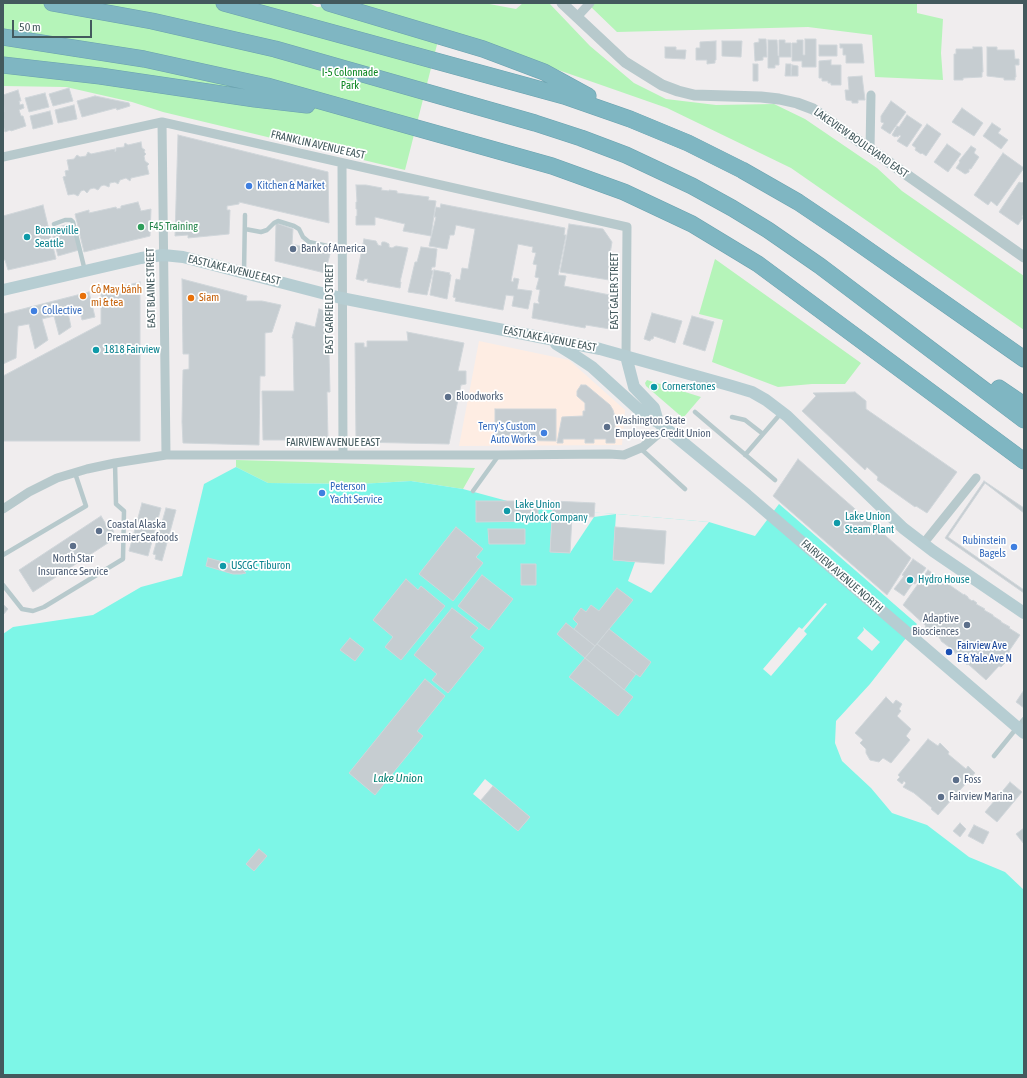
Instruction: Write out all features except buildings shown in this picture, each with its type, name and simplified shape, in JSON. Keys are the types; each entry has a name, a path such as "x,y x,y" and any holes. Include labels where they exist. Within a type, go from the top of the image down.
{"highway":[{"path":"52,3 152,21 244,42 535,123 626,155 670,175 714,198 768,230 1024,405"},
{"path":"224,3 542,89 630,118 688,143 742,170 820,216 1024,359"},
{"path":"329,3 483,49 544,72 630,118"},
{"path":"3,37 103,52 179,66 267,86 576,174 624,192 670,213 715,237 774,274 1024,461"},
{"path":"3,65 100,76 255,99 359,112"},
{"path":"820,266 1024,420"},
{"path":"988,392 1024,431"},
{"path":"976,425 1024,472"}],"main road":[{"name":"EASTLAKE AVENUE EAST","path":"3,290 141,258 163,255 182,257 341,298 626,356 752,392 782,412 903,528 923,544 1024,613"},
{"name":"FAIRVIEW AVENUE NORTH","path":"546,339 577,356 592,367 647,417 661,425 747,495 946,666 1022,726"},
{"name":"FAIRVIEW AVENUE NORTH","path":"626,356 634,387 654,408 661,425"}],"street":[{"name":"LAKEVIEW BOULEVARD EAST","path":"562,3 625,62 662,85 694,95 779,99 813,109 1024,257"},
{"path":"577,17 590,3"},
{"path":"870,149 871,95"},
{"name":"FRANKLIN AVENUE EAST","path":"3,157 162,122 627,227"},
{"name":"EAST BLAINE STREET","path":"162,122 166,455"},
{"name":"EAST GARFIELD STREET","path":"342,163 341,298 343,455"},
{"name":"EAST GALER STREET","path":"626,356 627,227"},
{"name":"FAIRVIEW AVENUE EAST","path":"5,505 57,478 115,463 166,455 624,455 643,447 661,425"},
{"path":"923,544 976,478"}],"lane":[{"path":"244,272 245,215"},
{"path":"54,224 65,220 71,220 73,222 85,271"},
{"path":"245,229 261,232 267,230 278,221 299,229 303,237 310,242 342,249"},
{"path":"695,412 775,480"},
{"path":"745,455 782,412"},
{"path":"732,417 745,420 763,434"},
{"path":"640,448 685,489"},
{"path":"473,491 498,455"},
{"path":"3,585 22,609 33,611 44,607 123,559 124,511 116,504 115,463"},
{"path":"3,555 86,506 75,473"},
{"path":"994,756 1022,726"}],"shaded area":[{"path":"479,341 569,360 625,410 622,445 459,446"}],"green space":[{"name":"I-5 Colonnade Park","path":"3,3 309,3 317,7 361,3 484,3 516,9 523,3 549,3 590,46 634,83 666,99 716,105 774,104 805,119 877,168 902,191 1024,276 1024,330 791,168 667,108 441,29 405,170 163,112 132,102 66,87 3,86"},
{"path":"593,3 917,3 917,13 943,19 941,53 943,80 875,77 872,35 808,27 617,32 590,6"},
{"path":"715,259 861,363 845,384 812,384 778,387 712,362 723,320 699,314"},
{"path":"647,380 701,397 683,418 646,386 645,383"},
{"path":"236,460 475,468 463,489 411,481 359,484 268,483 236,467"}],"water":[{"name":"Lake Union","path":"236,467 268,483 359,484 411,481 463,489 537,509 709,522 755,536 779,504 917,624 870,684 836,721 835,743 842,761 871,788 892,813 927,825 969,857 1005,872 1024,890 1024,1075 3,1075 3,634 13,627 93,615 141,587 182,576 204,484"}],"pier":[{"path":"552,509 617,514 709,522 651,593 628,581 635,562 613,560 616,514 594,517 570,553 550,552"},
{"path":"825,603 827,604 804,631 807,634 771,676 763,669 799,627 802,629"},
{"path":"863,627 880,642 872,651 857,638 864,630"},
{"path":"485,779 530,817 518,831 473,794"}],"place":[{"name":"Kitchen & Market","path":"249,186"},
{"name":"F45 Training","path":"141,227"},
{"name":"Bonneville Seattle","path":"27,237"},
{"name":"Bank of America","path":"293,249"},
{"name":"Cỏ May bánh mì & tea","path":"83,296"},
{"name":"Siam","path":"191,298"},
{"name":"Collective","path":"34,311"},
{"name":"1818 Fairview","path":"96,350"},
{"name":"Cornerstones","path":"654,387"},
{"name":"Bloodworks","path":"448,397"},
{"name":"Washington State Employees Credit Union","path":"607,427"},
{"name":"Terry's Custom Auto Works","path":"544,433"},
{"name":"Peterson Yacht Service","path":"322,493"},
{"name":"Lake Union Drydock Company","path":"507,511"},
{"name":"Lake Union Steam Plant","path":"837,523"},
{"name":"Coastal Alaska Premier Seafoods","path":"99,531"},
{"name":"North Star Insurance Service","path":"73,546"},
{"name":"Rubinstein Bagels","path":"1014,547"},
{"name":"USCGC Tiburon","path":"223,566"},
{"name":"Hydro House","path":"910,580"},
{"name":"Adaptive Biosciences","path":"967,625"},
{"name":"Fairview Ave E & Yale Ave N","path":"949,652"},
{"name":"Foss","path":"956,780"},
{"name":"Fairview Marina","path":"941,797"}]}
